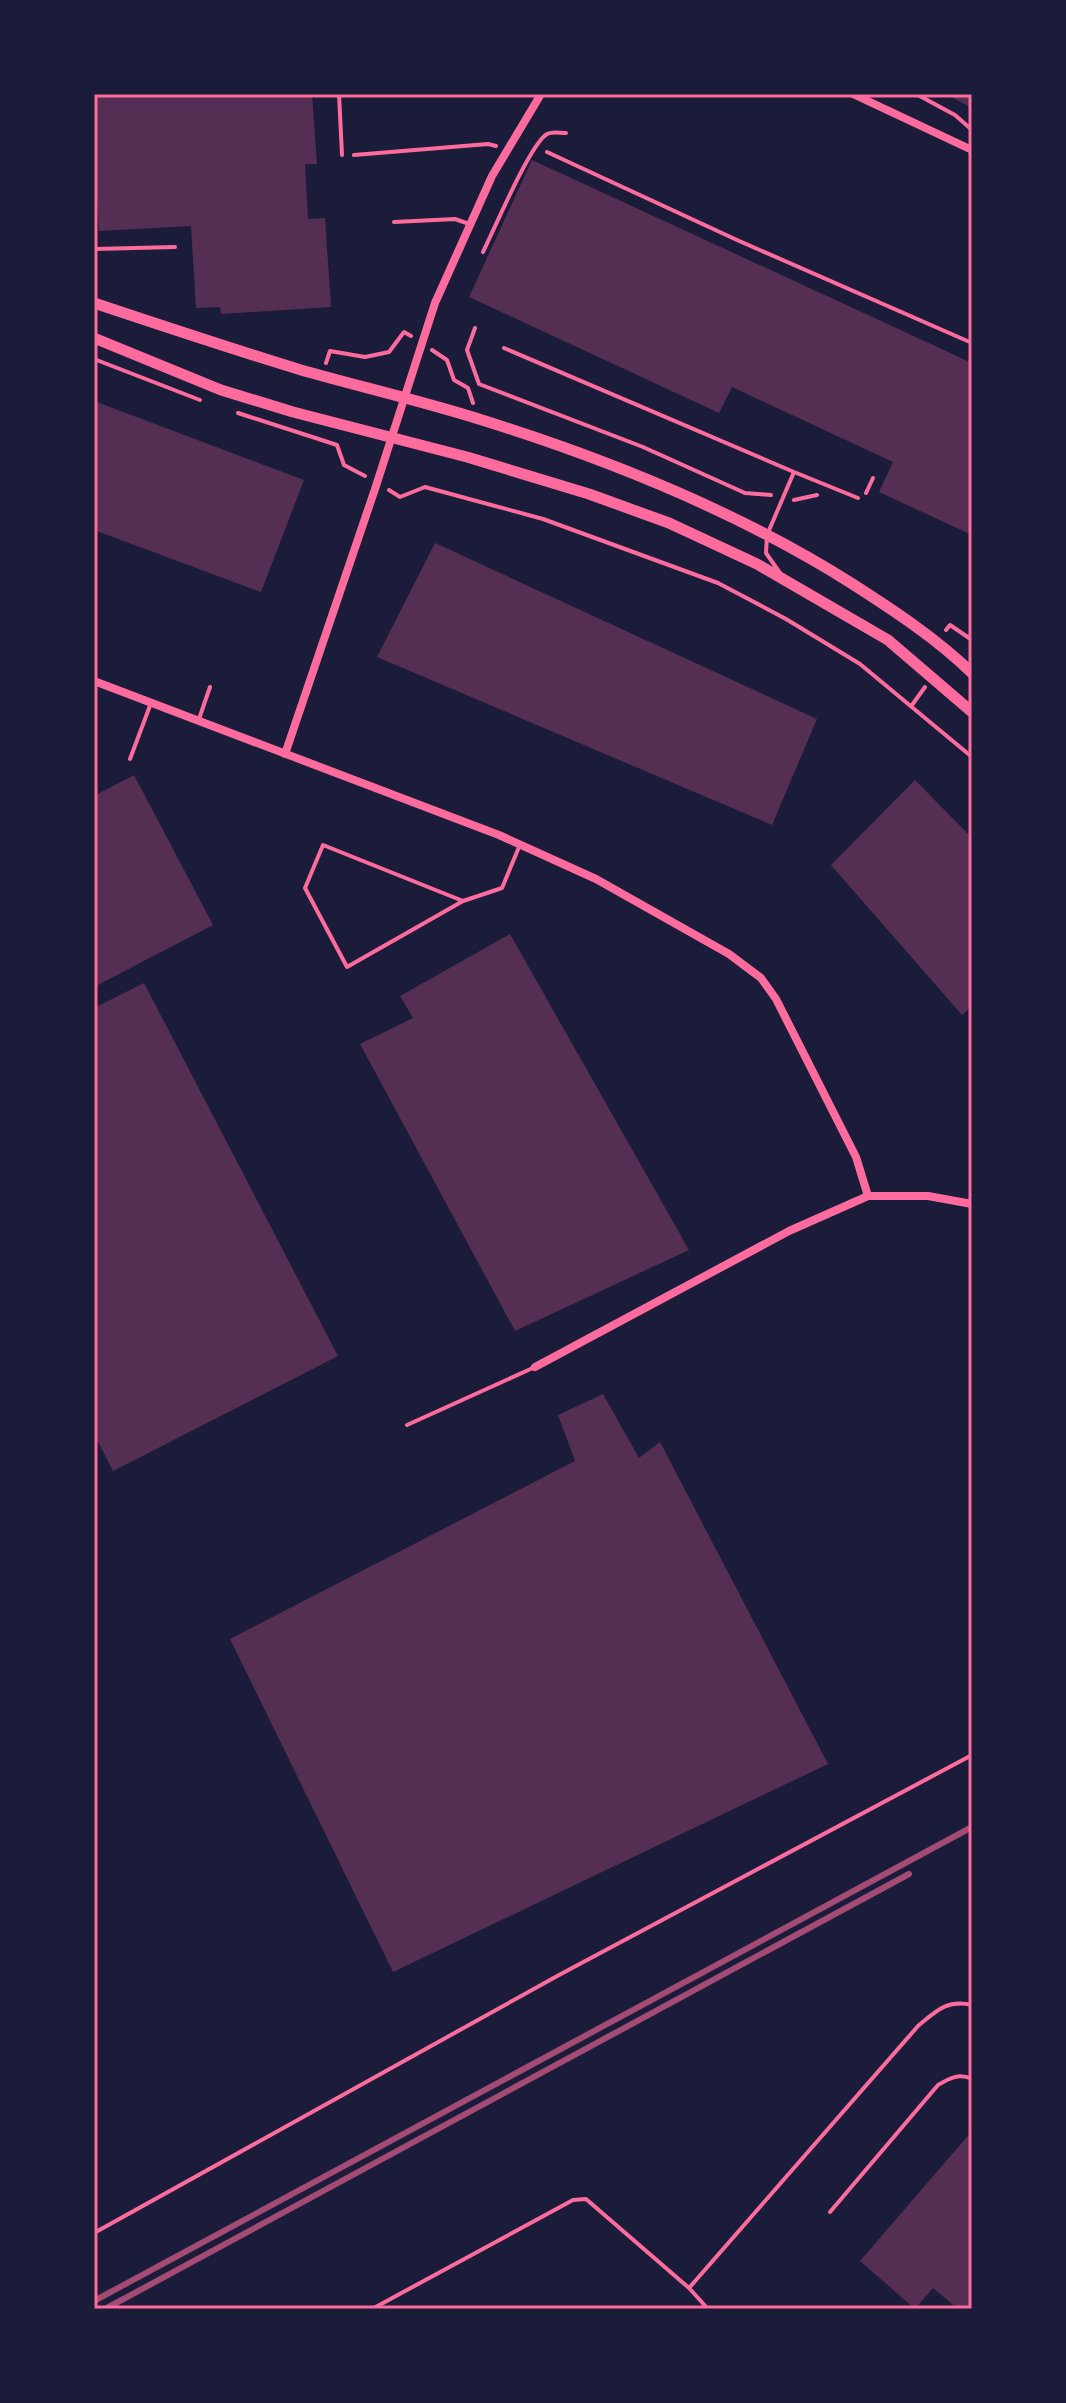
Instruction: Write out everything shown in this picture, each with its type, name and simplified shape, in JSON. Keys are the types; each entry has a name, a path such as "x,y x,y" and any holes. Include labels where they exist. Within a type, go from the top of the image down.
{"street":[{"path":"285,754 435,303 492,176 541,94"},
{"path":"853,94 972,150"},
{"path":"94,303 323,376 530,436 697,501 767,535 874,597 972,673"},
{"path":"94,338 221,390 589,494 669,523 757,564 888,640 972,712"},
{"path":"94,681 520,844 622,894 729,954 761,978 776,999 856,1157 868,1196"},
{"path":"535,1367 789,1231 868,1196 928,1196 972,1204"}],"lane":[{"path":"339,94 342,155"},
{"path":"916,94 955,115 972,130"},
{"path":"483,252 536,147 545,135 566,133"},
{"path":"394,222 455,219 469,224"},
{"path":"94,249 175,247"},
{"path":"504,348 858,498"},
{"path":"785,580 766,553 767,535 794,472"},
{"path":"198,721 210,687"},
{"path":"130,759 151,703"},
{"path":"463,901 323,845 305,888 347,967 463,901 502,888 520,844"},
{"path":"407,1425 535,1367"},
{"path":"689,2288 918,2026 939,2008 959,2002 972,2005"},
{"path":"830,2212 938,2085 951,2077 972,2079"},
{"path":"372,2309 573,2200 586,2199 689,2288 708,2309"}],"path":[{"path":"342,155 488,144 508,149"},
{"path":"536,147 737,240 972,343"},
{"path":"475,328 467,350 479,384 643,447 745,493 769,494 789,502 846,488 865,495 873,478"},
{"path":"323,376 330,351"},
{"path":"94,359 205,402"},
{"path":"233,412 337,445 344,465 400,497 425,487 543,519 718,583 786,619 860,664 972,757"},
{"path":"289,431 293,412"},
{"path":"950,625 972,640"},
{"path":"94,2233 559,1975 972,1755"}],"building":[{"path":"94,94 312,94 317,164 305,164 308,219 325,218 331,307 221,314 220,307 196,308 191,226 99,231 94,179"},
{"path":"946,94 972,94 972,108 957,100"},
{"path":"532,160 972,363 972,535 879,492 893,462 732,387 719,413 469,297"},
{"path":"94,401 304,480 261,592 94,530"},
{"path":"435,543 817,719 772,825 377,657"},
{"path":"134,775 213,925 94,987 94,796"},
{"path":"915,780 972,838 972,1006 962,1015 831,865"},
{"path":"510,934 689,1250 515,1331 360,1044 413,1018 400,996"},
{"path":"144,983 338,1356 113,1471 94,1434 94,1008"},
{"path":"603,1394 639,1458 660,1442 828,1764 393,1972 230,1639 575,1461 558,1415"},
{"path":"972,2131 972,2309 958,2309 933,2288 915,2309 860,2261"}],"railway":[{"path":"94,2301 972,1827"},
{"path":"105,2309 909,1874"}]}
